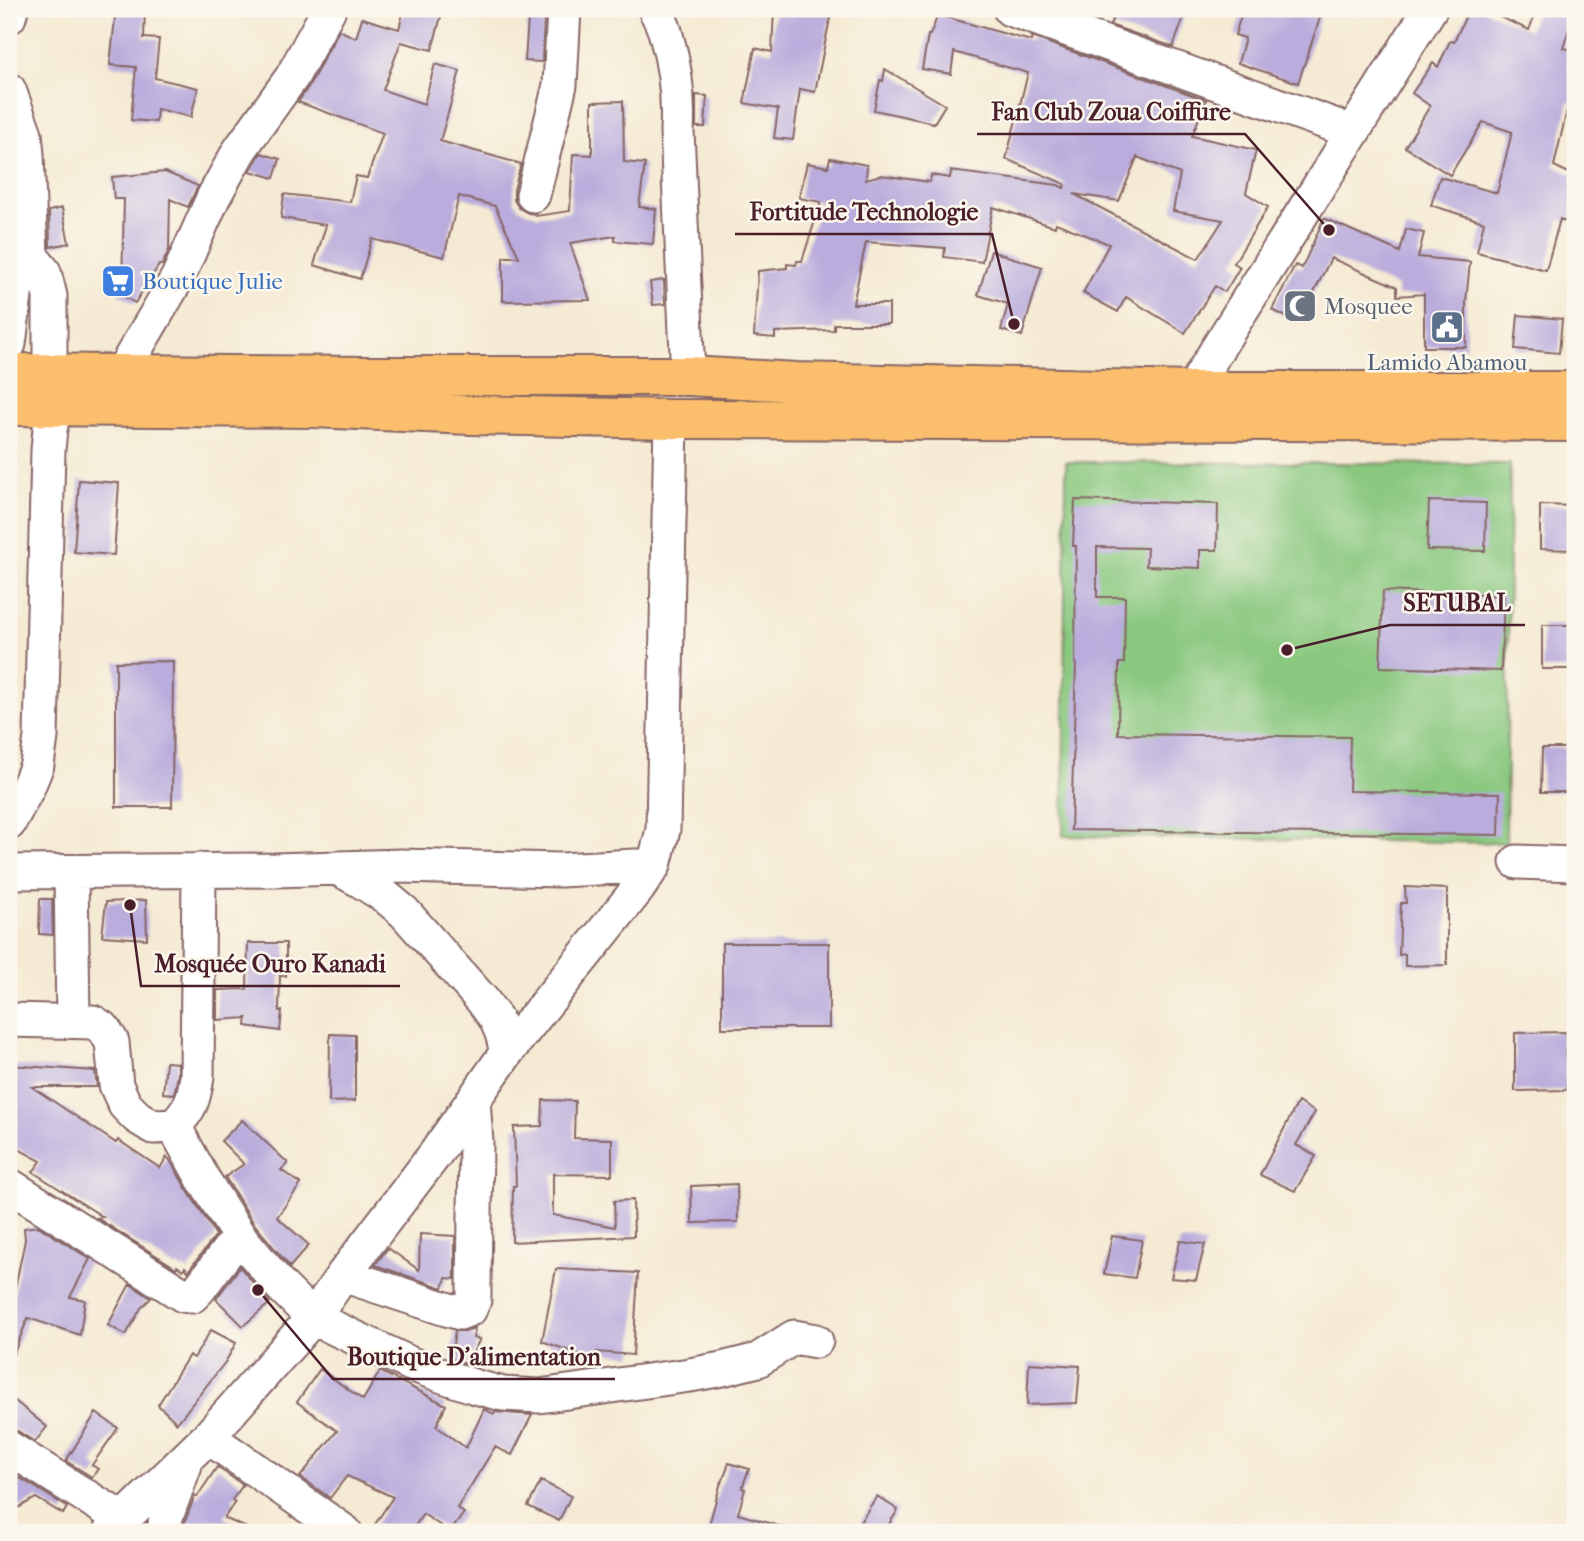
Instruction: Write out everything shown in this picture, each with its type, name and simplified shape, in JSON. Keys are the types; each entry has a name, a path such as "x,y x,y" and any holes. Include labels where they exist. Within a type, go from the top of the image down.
{"main road":[{"path":"9,373 54,385 313,408 470,415 671,419 1575,422"},
{"path":"9,406 54,385 121,374 688,376 797,382 1192,391 1575,391"}],"street":[{"path":"9,17 11,9"},
{"path":"121,374 178,277 213,198 233,163 292,77 329,9"},
{"path":"533,195 560,85 564,9"},
{"path":"655,9 666,33 678,106 688,376"},
{"path":"1010,9 1353,131"},
{"path":"1192,391 1430,9"},
{"path":"9,90 25,134 31,256 16,288 9,344"},
{"path":"10,818 37,765 41,737 48,450 54,385 50,296 44,272 31,256"},
{"path":"16,1462 116,1526 198,1448 313,1318 507,1052 654,865 663,830 671,419"},
{"path":"1517,862 1575,864"},
{"path":"9,872 401,866 559,870 654,865"},
{"path":"337,868 386,897 404,912 483,1001 499,1026 507,1052"},
{"path":"9,1020 93,1022 104,1029 111,1042 117,1085 125,1105 153,1127 174,1126 187,1114 194,1096 197,1076 199,870"},
{"path":"71,872 73,1021"},
{"path":"343,1275 460,1313 470,1309 474,1300 476,1142 473,1100"},
{"path":"174,1126 202,1179 239,1236 280,1285 313,1318 443,1376 503,1394 539,1396 722,1369 758,1360 794,1337 816,1341"},
{"path":"9,1185 183,1295 192,1296 199,1289 239,1236"},
{"path":"164,1532 166,1517 198,1448"},
{"path":"198,1448 345,1532"}],"green space":[{"path":"1066,462 1510,464 1506,843 1063,836"}],"building":[{"path":"116,9 145,9 144,38 159,39 155,78 198,88 191,117 157,109 156,122 131,120 136,67 110,65"},
{"path":"404,9 443,9 432,50 401,42 383,90 424,104 435,64 460,71 440,141 521,164 514,200 519,208 528,213 536,216 570,211 573,154 592,155 592,102 623,101 624,162 645,164 639,207 656,209 653,244 615,241 615,236 570,243 590,300 503,301 503,257 519,257 495,206 459,196 444,257 372,239 360,279 314,265 326,225 281,218 284,194 350,202 356,176 367,178 383,133 298,102 339,30 356,38 362,18 399,29"},
{"path":"774,9 832,9 815,92 800,89 793,140 774,138 778,109 744,103 755,48 772,52"},
{"path":"1117,9 1133,9 1151,16 1153,9 1187,9 1173,47 1110,25"},
{"path":"1243,9 1323,9 1298,83 1238,63 1245,38 1235,35"},
{"path":"1469,9 1482,9 1529,30 1537,9 1572,9 1563,48 1575,50 1575,103 1569,101 1554,166 1575,176 1575,208 1568,223 1560,219 1546,270 1477,252 1484,222 1431,205 1440,177 1497,193 1512,132 1483,122 1450,175 1405,147 1430,106 1412,93 1433,63 1438,67 1450,41 1454,42"},
{"path":"938,15 1031,41 1032,37 1206,100 1192,136 1256,150 1246,193 1268,207 1234,263 1240,267 1225,292 1215,286 1185,333 1126,297 1118,312 1083,293 1109,244 1056,223 1055,227 993,207 982,262 944,257 945,248 866,242 853,304 889,304 889,324 834,324 834,330 775,332 775,338 754,336 758,271 787,268 787,264 796,265 797,261 802,261 821,202 799,198 807,163 828,167 830,158 867,165 866,179 881,175 930,182 931,175 950,178 951,171 1064,188 1065,184 1006,159 1028,73 954,52 951,74 922,69","holes":["1137,157 1180,174 1173,211 1223,220 1198,259 1074,194 1119,201"]},
{"path":"528,18 544,18 542,62 525,61"},
{"path":"885,69 945,105 934,123 874,110"},
{"path":"696,95 707,96 705,127 696,127"},
{"path":"261,153 280,159 274,178 250,171"},
{"path":"165,172 198,186 188,207 170,199 169,250 162,265 159,265 135,303 118,293 122,287 124,199 114,199 112,177"},
{"path":"62,208 69,243 50,247 49,211"},
{"path":"1324,218 1400,252 1406,229 1424,233 1418,257 1470,262 1466,302 1466,347 1424,347 1424,294 1397,296 1397,287 1331,258 1299,323 1272,310 1295,265 1302,268"},
{"path":"991,251 1042,267 1022,336 1001,330 1008,304 978,295"},
{"path":"664,280 665,304 653,305 650,282"},
{"path":"1518,315 1562,319 1559,353 1515,349"},
{"path":"79,480 119,483 114,555 74,552"},
{"path":"1075,500 1218,504 1217,550 1200,550 1200,568 1146,566 1147,548 1097,547 1097,597 1125,597 1124,663 1119,663 1118,734 1350,737 1349,791 1500,793 1499,835 1071,830 1076,663 1076,546 1073,546"},
{"path":"1429,501 1486,503 1485,551 1427,550"},
{"path":"1540,505 1575,506 1575,550 1540,549"},
{"path":"1383,591 1504,596 1501,671 1380,667"},
{"path":"1542,625 1575,625 1575,669 1542,669"},
{"path":"173,661 172,807 116,807 116,662"},
{"path":"1542,748 1575,748 1575,792 1541,792"},
{"path":"1405,887 1447,889 1447,965 1405,966 1405,954 1399,955 1401,903 1406,903"},
{"path":"40,899 52,899 53,935 39,934"},
{"path":"146,900 147,939 102,936 106,902"},
{"path":"248,943 286,943 286,976 280,976 280,1031 246,1026 247,1018 217,1020 217,990 247,989"},
{"path":"722,943 829,943 829,1028 722,1028"},
{"path":"1566,1032 1567,1090 1515,1091 1515,1033"},
{"path":"330,1034 355,1035 355,1101 329,1102"},
{"path":"166,1062 178,1063 174,1094 163,1093"},
{"path":"9,1065 95,1071 97,1087 32,1087 116,1143 118,1140 160,1168 167,1157 170,1160 216,1235 188,1271 185,1267 183,1270 177,1266 176,1268 97,1218 103,1217 33,1172 41,1161 9,1144"},
{"path":"543,1100 575,1101 574,1138 612,1139 612,1175 553,1174 553,1215 615,1227 614,1201 633,1200 634,1236 512,1242 513,1186 516,1186 514,1127 542,1126"},
{"path":"1298,1102 1315,1112 1296,1145 1316,1156 1295,1191 1260,1175"},
{"path":"242,1120 288,1163 281,1170 301,1184 277,1217 309,1245 290,1267 255,1225 225,1177 244,1164 221,1141"},
{"path":"737,1184 738,1222 692,1223 691,1186"},
{"path":"38,1226 90,1259 70,1297 85,1300 80,1335 28,1318 10,1362 9,1317 25,1240 24,1228"},
{"path":"420,1234 455,1236 455,1279 446,1278 443,1288 375,1265 388,1248 419,1270"},
{"path":"1112,1236 1142,1240 1135,1278 1104,1274"},
{"path":"1180,1241 1205,1244 1196,1280 1171,1278"},
{"path":"240,1267 270,1303 243,1326 216,1299"},
{"path":"556,1269 638,1273 633,1355 597,1352 594,1360 542,1341"},
{"path":"130,1284 151,1298 141,1308 126,1335 108,1325"},
{"path":"475,1328 473,1338 480,1339 467,1364 451,1358 455,1331"},
{"path":"211,1330 236,1343 226,1361 177,1423 158,1405 189,1355 194,1358"},
{"path":"1029,1363 1080,1366 1077,1403 1027,1405"},
{"path":"320,1369 363,1400 380,1371 446,1405 436,1426 466,1448 484,1409 494,1414 532,1415 512,1455 495,1447 457,1508 464,1513 450,1532 423,1514 411,1532 370,1532 393,1497 347,1476 330,1498 300,1477 337,1431 297,1402"},
{"path":"9,1396 47,1427 35,1442 9,1428"},
{"path":"96,1413 118,1428 92,1465 98,1469 92,1477 66,1461"},
{"path":"729,1463 749,1469 742,1488 745,1489 738,1514 783,1527 782,1532 707,1532"},
{"path":"217,1467 243,1485 224,1518 256,1532 183,1531 195,1495 197,1497"},
{"path":"20,1478 67,1507 63,1514 36,1498 9,1513 9,1484"},
{"path":"541,1481 571,1496 559,1521 528,1506"},
{"path":"877,1496 898,1510 884,1532 859,1532 864,1524 860,1522"}],"place":[{"name":"Fan Club Zoua Coiffure","path":"1329,230"},
{"name":"Boutique Julie","path":"118,281"},
{"name":"Mosquee","path":"1300,306"},
{"name":"Fortitude Technologie","path":"1014,324"},
{"name":"Lamido Abamou","path":"1447,327"},
{"name":"SETUBAL","path":"1287,650"},
{"name":"Mosquée Ouro Kanadi","path":"130,905"},
{"name":"Boutique D'alimentation","path":"258,1290"}]}
